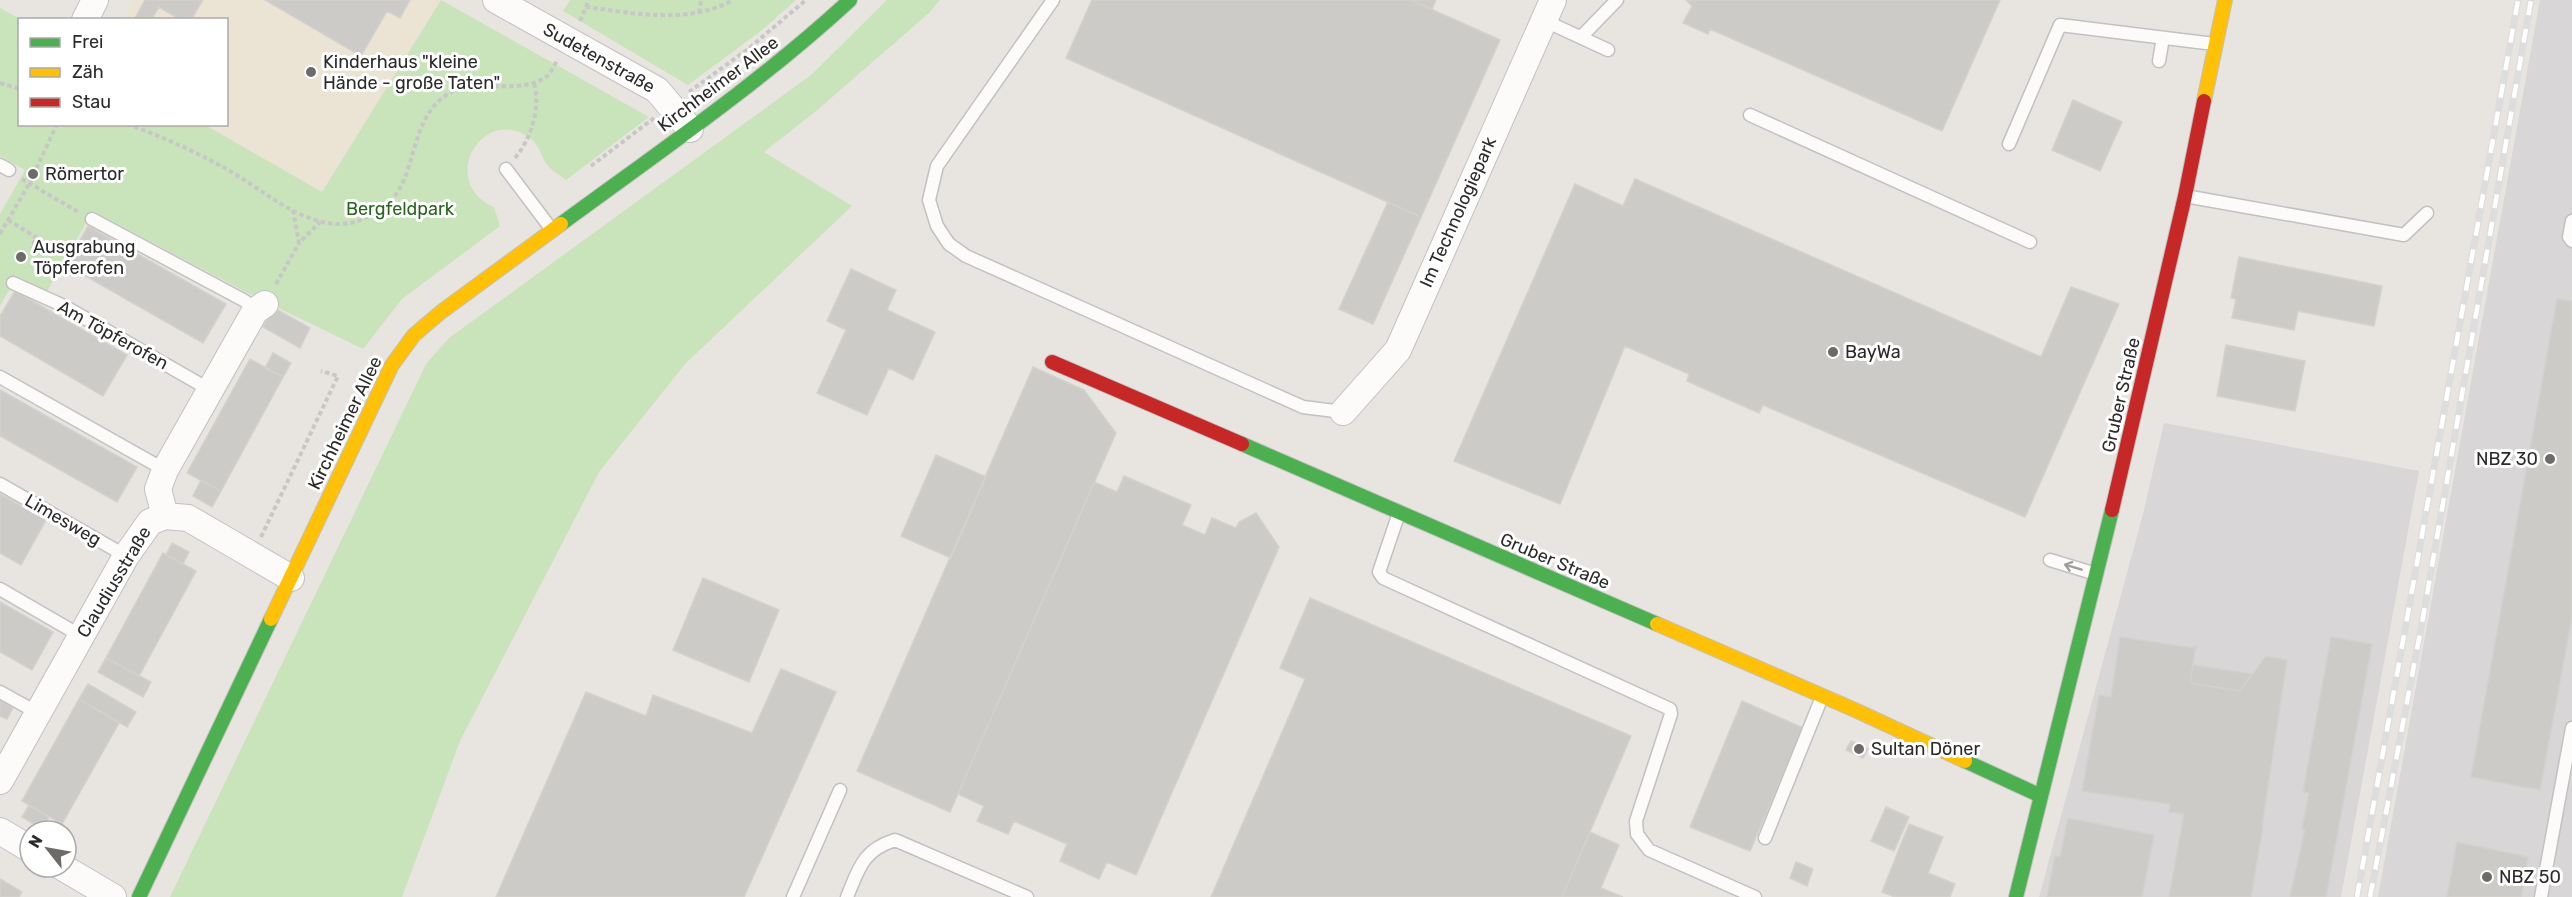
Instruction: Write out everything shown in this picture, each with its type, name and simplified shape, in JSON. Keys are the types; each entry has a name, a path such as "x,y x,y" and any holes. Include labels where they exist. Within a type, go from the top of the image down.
{"street":[{"path":"86,18 95,0"},
{"name":"Sudetenstraße","path":"496,0 657,90 690,129"},
{"name":"Kirchheimer Allee","path":"139,897 392,365 414,335 441,312 742,92 802,44 850,0"},
{"name":"Gruber Straße","path":"2016,897 2097,574 2185,196 2225,0"},
{"name":"Im Technologiepark","path":"1343,412 1398,350 1548,10"},
{"path":"165,516 159,489 165,470 260,307"},
{"name":"Gruber Straße","path":"1052,362 1822,696 2041,796"},
{"name":"Claudiusstraße","path":"0,781 126,556 150,522 165,516 188,518 291,578"},
{"path":"0,831 18,842"},
{"path":"78,876 113,897"}],"lane":[{"path":"1053,0 937,166 929,200 937,226 949,244 966,256 1303,407 1343,412"},
{"path":"1581,37 1617,0"},
{"path":"1548,10 1581,37 1608,50"},
{"path":"2009,144 2060,25 2215,44"},
{"path":"2159,61 2163,38"},
{"path":"1750,115 2030,242"},
{"path":"506,169 552,230"},
{"path":"2185,196 2404,235 2427,213"},
{"path":"92,219 260,307"},
{"path":"2572,221 2569,237 2572,241"},
{"name":"Am Töpferofen","path":"13,283 63,306 210,390"},
{"path":"0,377 165,470"},
{"name":"Limesweg","path":"0,484 126,556"},
{"path":"1399,513 1379,572 1383,578 1670,709 1671,714 1636,821 1637,834 1648,850 1755,897"},
{"path":"2050,560 2097,574"},
{"path":"0,589 81,636"},
{"path":"0,692 38,712"},
{"path":"1765,838 1822,696"},
{"path":"2541,897 2572,728"},
{"path":"793,897 840,790"},
{"path":"847,897 861,862 878,845 895,840 1027,897"}],"path":[{"path":"133,126 164,137 225,168 293,210 320,222 338,225 354,223 370,216 398,193 419,131 438,103 448,94 461,89 534,83 548,76 569,41 589,0"},
{"path":"699,13 701,0"},
{"path":"586,7 665,15 699,13 718,9 733,0"},
{"path":"0,83 18,88"},
{"path":"506,169 525,147 536,111 534,83"},
{"path":"0,234 28,184 56,126"},
{"path":"4,168 28,184 92,219"},
{"path":"293,210 299,243"},
{"path":"8,220 37,238 31,248"},
{"path":"260,307 299,243 320,222"},
{"path":"261,537 338,376 321,371"}],"shaded area":[{"name":"Kinderhaus \"kleine Hände - große Taten\"","path":"134,0 441,0 322,193 207,126 228,126 228,18 124,18"},
{"path":"2540,0 2572,0 2572,897 2378,897"},
{"path":"2164,423 2419,471 2341,897 2039,897 2143,514"}],"green space":[{"name":"Bergfeldpark","path":"441,0 649,117 566,180 547,165 536,145 527,136 510,130 495,131 482,139 472,151 468,166 469,181 477,196 494,207 500,226 402,299 363,349 246,292 93,211 46,293 15,280 0,306 0,214 25,170 0,156 0,8 18,18 18,126 207,126 322,192"},
{"path":"570,0 796,0 761,31 688,85 563,11"},
{"path":"887,0 940,0 929,13 816,111 764,152 852,206 685,364 599,472 460,741 402,897 170,897 426,364 449,338 811,75"}],"building":[{"path":"145,0 203,0 192,18 178,18 159,7 152,18 135,18"},
{"path":"265,0 410,0 400,18 387,11 361,56"},
{"path":"1092,0 1411,0 1500,40 1421,217 1066,58"},
{"path":"1411,0 1436,0 1432,9"},
{"path":"1686,0 2000,0 1942,131 1710,29 1708,34 1683,23 1692,6"},
{"path":"2073,100 2122,122 2100,171 2052,150"},
{"name":"BayWa","path":"1635,179 2041,357 2071,287 2119,304 2025,517 1763,405 1759,413 1687,381 1689,374 1625,346 1560,504 1454,461 1575,184 1623,206"},
{"path":"1388,202 1421,217 1373,324 1339,309"},
{"path":"88,226 226,304 203,343 66,265"},
{"path":"2239,257 2382,286 2374,326 2298,311 2294,330 2232,318 2236,299 2231,298"},
{"path":"851,269 896,290 887,310 935,332 913,380 889,368 867,415 817,393 846,330 827,321"},
{"path":"15,291 127,355 103,396 0,336 0,316"},
{"name":"NBZ 30","path":"2557,299 2572,301 2572,617 2540,790 2471,777"},
{"path":"274,308 310,328 300,348 263,327"},
{"path":"2226,345 2305,361 2295,411 2217,396"},
{"path":"273,353 291,363 283,377 265,368"},
{"path":"250,359 283,377 221,491 187,473"},
{"path":"1033,367 1084,390 1116,433 950,812 857,771"},
{"path":"0,390 137,467 117,502 0,436"},
{"path":"936,455 986,477 951,558 901,536"},
{"path":"1124,476 1191,505 1182,525 1205,535 1212,518 1236,528 1239,522 1256,513 1279,547 1136,875 1107,862 1099,879 1060,861 1067,844 1014,821 1008,834 977,821 984,806 958,794 1094,482 1117,492"},
{"path":"201,480 221,491 212,507 193,496"},
{"path":"0,494 46,520 21,565 0,553"},
{"path":"172,543 189,552 183,564 166,555"},
{"path":"163,553 196,571 139,676 106,658"},
{"path":"703,578 779,610 749,682 673,650"},
{"path":"1310,598 1631,736 1562,897 1211,897 1305,679 1280,668"},
{"path":"0,602 53,632 32,670 0,652"},
{"path":"2120,637 2194,648 2196,645 2190,683 2240,691 2266,656 2287,660 2251,897 2169,897 2184,814 2169,812 2170,804 2082,791 2099,695 2111,697"},
{"path":"2331,637 2372,644 2326,897 2290,897 2305,829 2302,829 2309,793 2303,792"},
{"path":"106,658 151,682 143,697 98,672"},
{"path":"2193,665 2252,674 2240,691 2190,683"},
{"path":"781,669 836,692 744,897 496,897 586,692 646,716 653,695 752,733"},
{"path":"88,684 136,712 127,727 79,699"},
{"path":"79,699 119,723 65,819 53,819 22,801"},
{"path":"0,701 13,708 7,719 0,716"},
{"path":"1742,701 1803,728 1750,851 1690,827"},
{"path":"1851,741 1868,749 1863,758 1846,750"},
{"path":"29,805 49,817 48,819 25,819 22,817"},
{"path":"1886,807 1909,817 1894,851 1871,841"},
{"path":"2068,818 2154,835 2142,897 2047,897 2055,856 2060,857"},
{"path":"1909,824 1943,837 1928,873 1955,884 1950,897 1895,897 1882,892"},
{"path":"1590,832 1619,845 1601,888 1623,897 1562,897"},
{"name":"NBZ 50","path":"2457,842 2528,857 2521,897 2447,897"},
{"path":"1796,862 1813,869 1807,886 1790,878"},
{"path":"0,879 22,892 19,897 0,897"}],"railway":[{"path":"2357,897 2518,0"},
{"path":"2370,897 2422,623 2531,0"}],"traffic: fast":[{"path":"561,224 745,88 816,31 850,0"},
{"path":"1242,444 1657,624"},
{"path":"2016,897 2112,510"},
{"path":"139,897 271,619"},
{"path":"1965,761 2041,796"}],"traffic: slow":[{"path":"2204,101 2225,0"},
{"path":"271,619 392,365 414,335 441,312 561,224"},
{"path":"1657,624 1855,710 1965,761"}],"traffic: jam":[{"path":"2112,510 2185,196 2204,101"},
{"path":"1052,362 1242,444"}],"place":[{"name":"Kinderhaus \"kleine Hände - große Taten\"","path":"311,72"},
{"name":"Römertor","path":"33,174"},
{"name":"Ausgrabung Töpferofen","path":"21,257"},
{"name":"BayWa","path":"1833,352"},
{"name":"NBZ 30","path":"2550,459"},
{"name":"Sultan Döner","path":"1859,749"},
{"name":"NBZ 50","path":"2487,877"}]}
